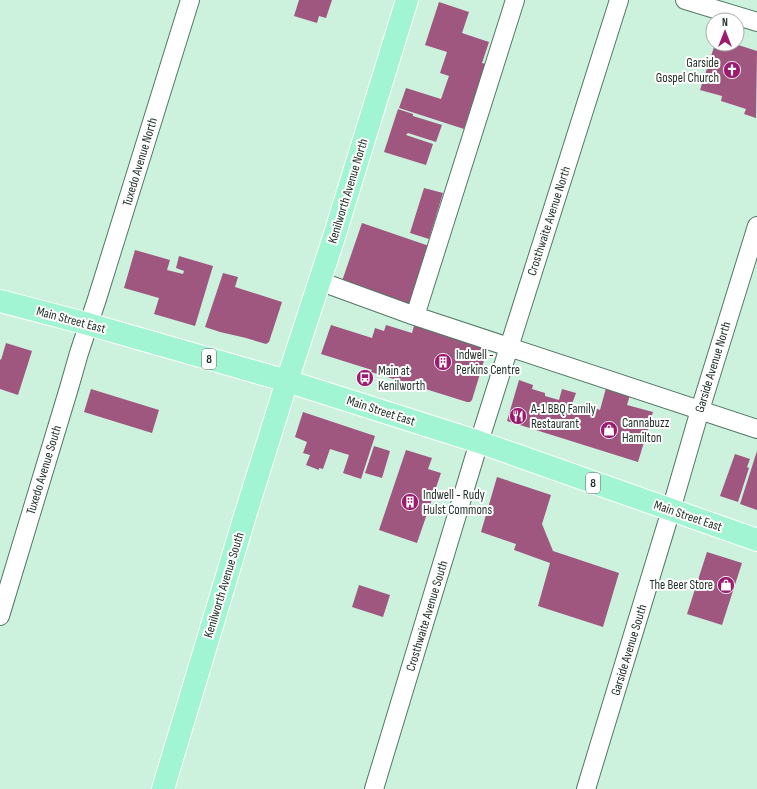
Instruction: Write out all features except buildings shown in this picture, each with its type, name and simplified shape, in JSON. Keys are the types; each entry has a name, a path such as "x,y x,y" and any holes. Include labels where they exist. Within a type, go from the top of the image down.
{"main road":[{"name":"Kenilworth Avenue North","path":"287,381 334,237 407,0"},
{"name":"Main Street East","path":"0,301 88,324 287,381 479,442 757,540"},
{"name":"Kenilworth Avenue South","path":"163,789 287,381"}],"street":[{"name":"Tuxedo Avenue North","path":"88,324 190,0"},
{"path":"415,316 515,0"},
{"name":"Crosthwaite Avenue North","path":"479,442 620,0"},
{"path":"684,0 757,22"},
{"name":"Garside Avenue North","path":"671,510 700,410 757,226"},
{"path":"319,280 415,316 510,346 757,429"},
{"name":"Tuxedo Avenue South","path":"0,616 69,388 78,352 88,324"},
{"name":"Crosthwaite Avenue South","path":"374,789 479,442"},
{"name":"Garside Avenue South","path":"586,789 671,510"}],"place":[{"name":"Garside Gospel Church","path":"732,70"},
{"name":"Indwell - Perkins Centre","path":"443,362"},
{"name":"Main at Kenilworth","path":"365,378"},
{"name":"A-1 BBQ Family Restaurant","path":"518,416"},
{"name":"Cannabuzz Hamilton","path":"609,430"},
{"name":"Indwell - Rudy Hulst Commons","path":"410,502"},
{"name":"The Beer Store","path":"726,585"}]}
